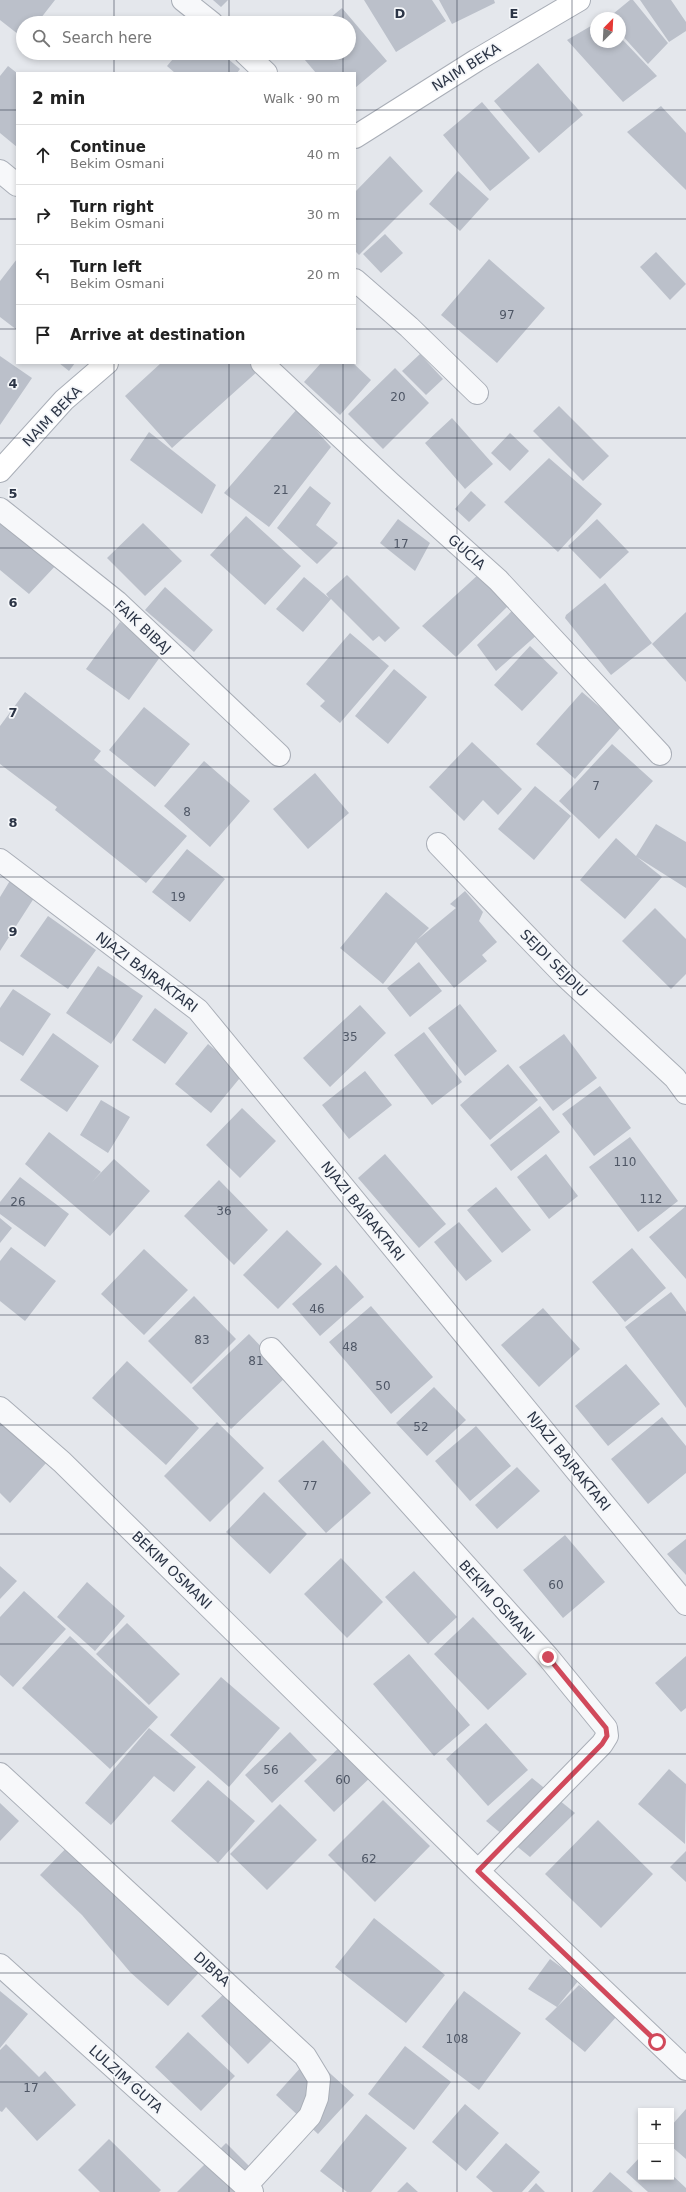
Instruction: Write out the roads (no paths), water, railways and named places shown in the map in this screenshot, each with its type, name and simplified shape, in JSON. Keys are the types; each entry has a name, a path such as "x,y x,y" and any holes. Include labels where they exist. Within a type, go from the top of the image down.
{"street":[{"path":"183,0 203,16"},
{"name":"NAIM BEKA","path":"356,136 477,60 579,0"},
{"path":"252,60 265,72"},
{"path":"0,171 16,184"},
{"path":"356,281 409,327 477,393"},
{"name":"NAIM BEKA","path":"0,471 64,400 106,364"},
{"name":"GUCIA","path":"263,364 390,483 498,580 660,754"},
{"name":"FAIK BIBAJ","path":"0,509 117,602 279,755"},
{"name":"SEJDI SEJDIU","path":"438,844 564,975 682,1080"},
{"name":"NJAZI BAJRAKTARI","path":"0,860 198,1010 686,1604"},
{"name":"BEKIM OSMANI","path":"271,1349 543,1651 606,1728 607,1736 602,1744 478,1871"},
{"name":"BEKIM OSMANI","path":"0,1408 62,1462 478,1871 686,2069"},
{"name":"DIBRA","path":"0,1774 305,2056 319,2079 317,2098 310,2116 249,2189"},
{"name":"LULZIM GUTA","path":"0,1965 249,2189"}]}
